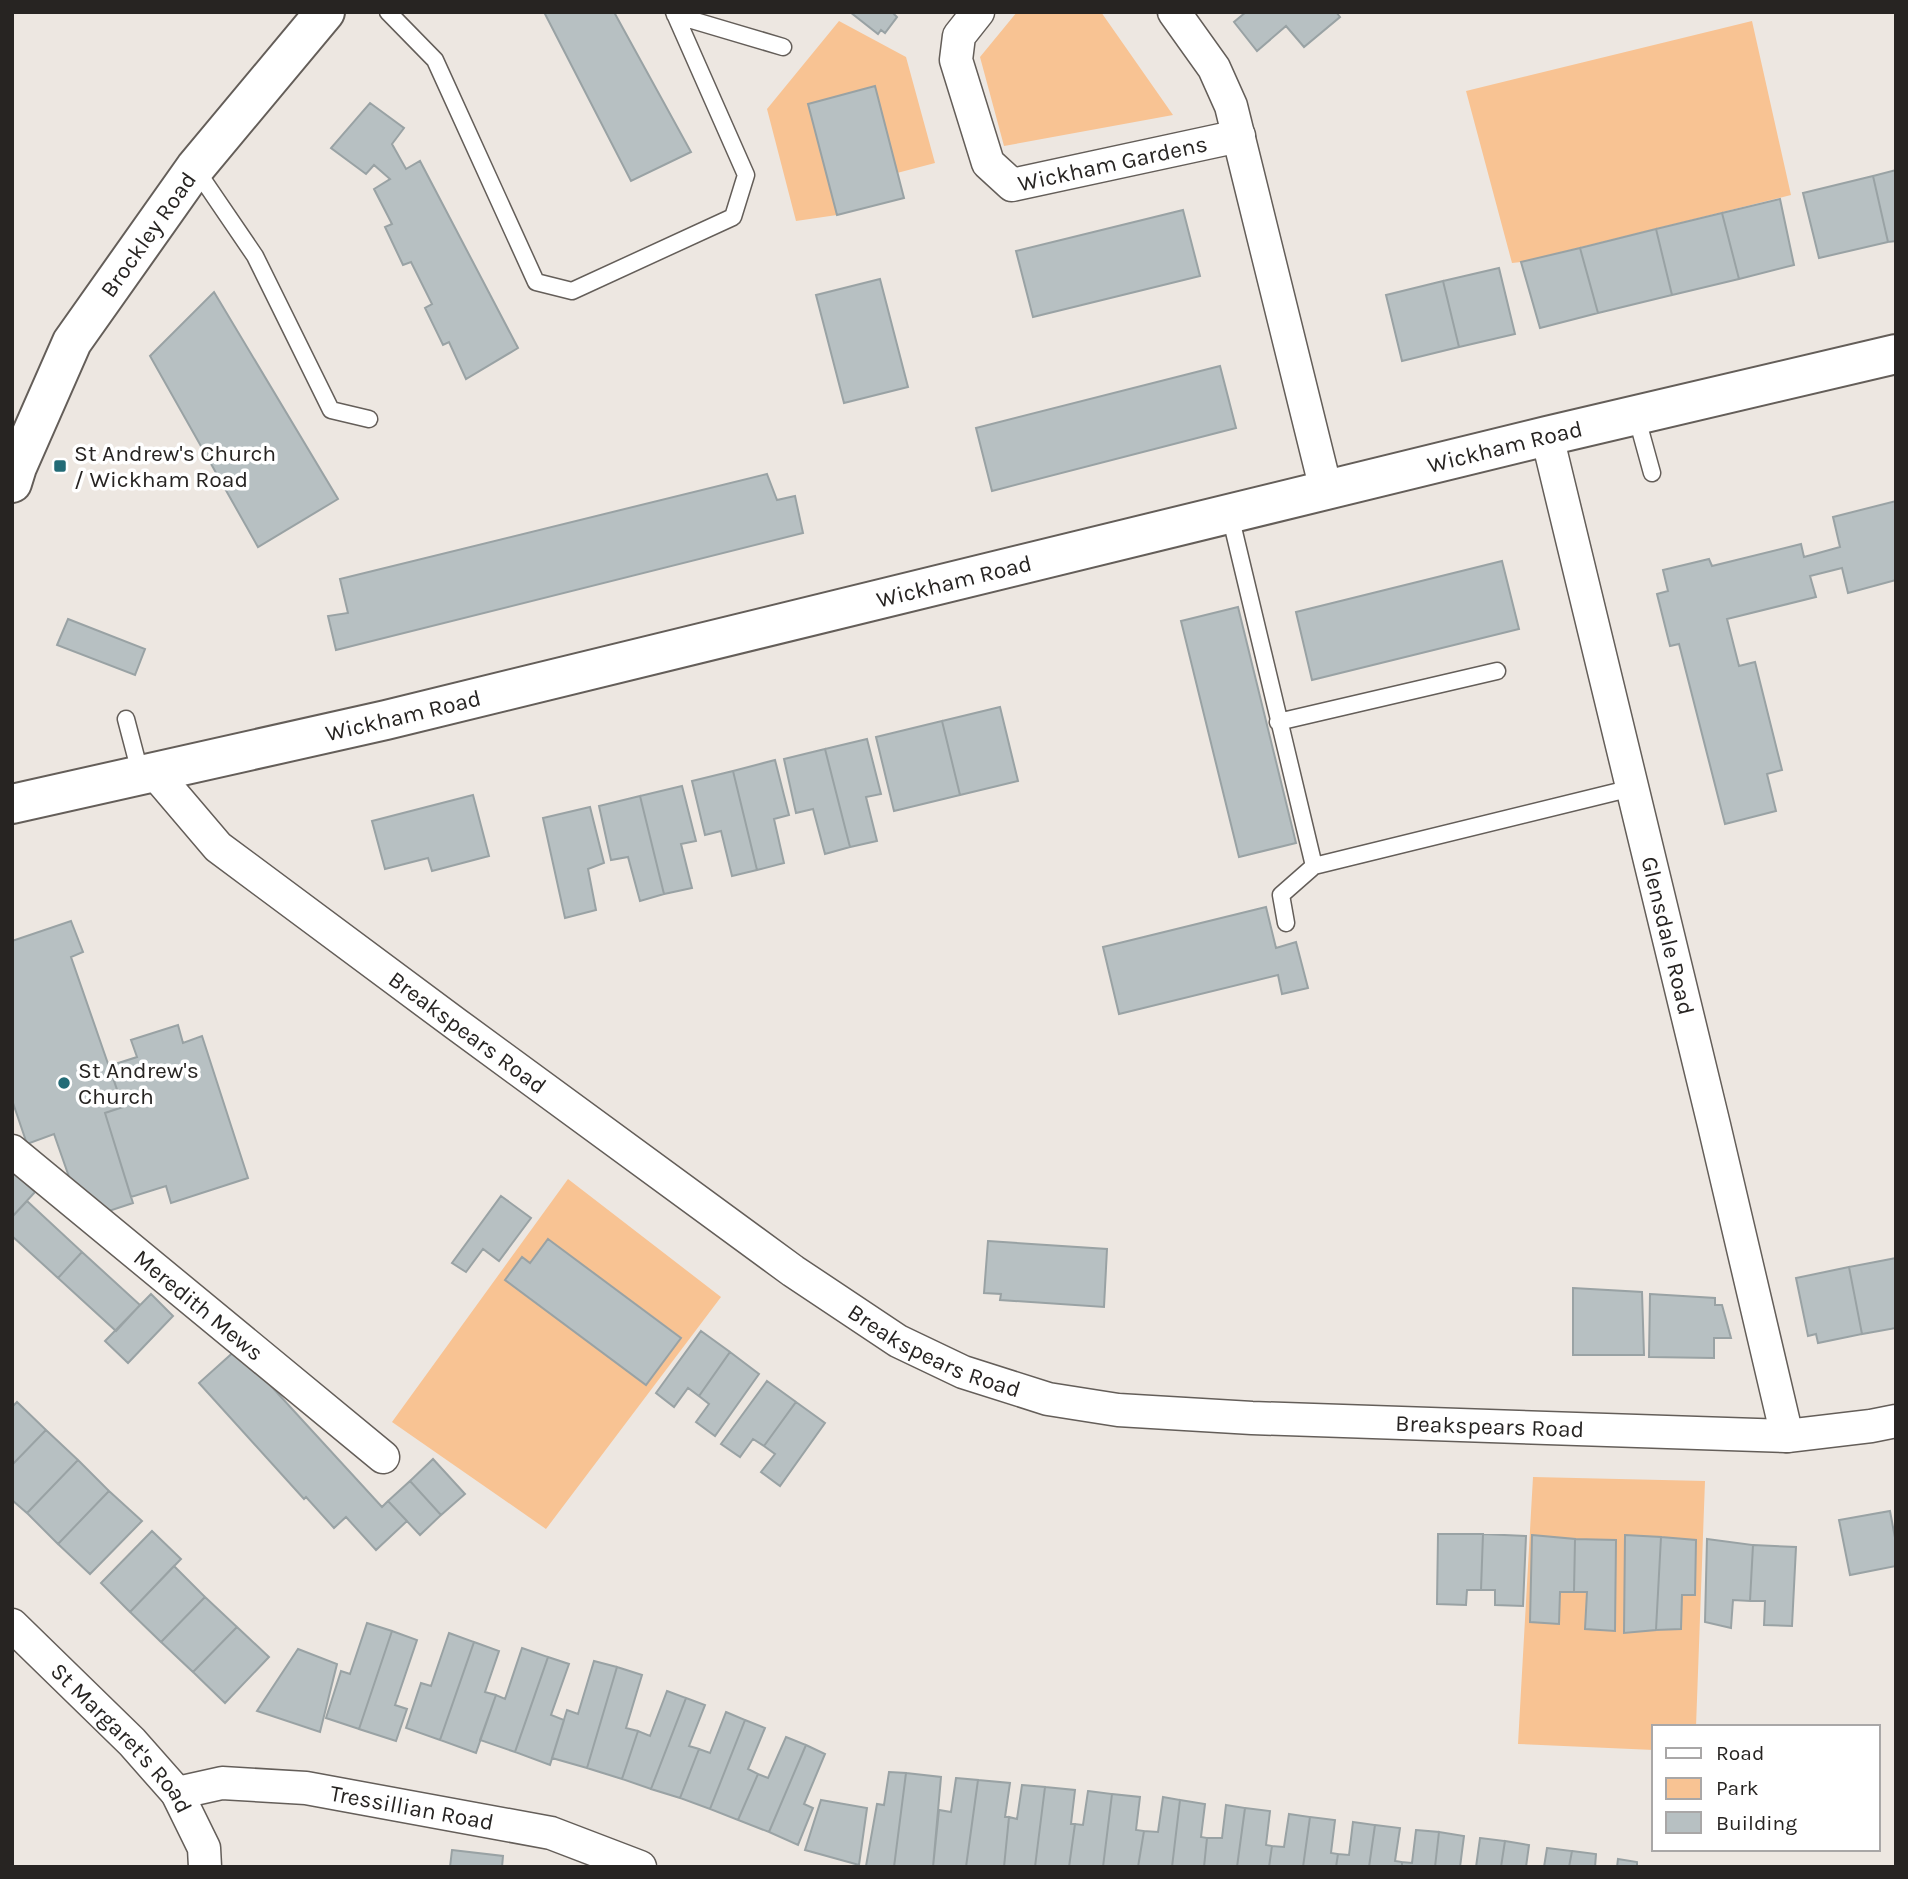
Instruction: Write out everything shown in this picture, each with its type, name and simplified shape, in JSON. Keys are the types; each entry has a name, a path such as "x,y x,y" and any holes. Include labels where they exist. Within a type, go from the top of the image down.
{"street":[{"name":"Brockley Road","path":"14,472 72,342 195,168 326,12"},
{"name":"Wickham Gardens","path":"978,12 959,36 956,60 988,163 1013,186 1239,136"},
{"name":"Wickham Gardens","path":"1174,12 1214,68 1231,106 1326,490"},
{"name":"Wickham Road","path":"12,804 386,720 1548,436 1896,354"},
{"name":"Glensdale Road","path":"1548,436 1787,1436"},
{"name":"Breakspears Road","path":"148,774 218,846 467,1032 793,1271 898,1341 963,1372 1048,1399 1118,1410 1293,1420 1787,1436 1896,1421"},
{"name":"Meredith Mews","path":"12,1151 383,1457"},
{"name":"St Margaret's Road","path":"12,1625 132,1742 177,1793 204,1848 205,1867"},
{"name":"Tressillian Road","path":"177,1793 222,1783 306,1788 551,1833 640,1867"}],"lane":[{"path":"388,12 435,60 536,282 572,291 733,217 746,175 674,13"},
{"path":"674,13 783,47"},
{"path":"195,168 255,256 331,410 369,419"},
{"path":"1636,415 1652,473"},
{"path":"1230,515 1314,866"},
{"path":"1278,722 1497,671"},
{"path":"126,719 148,774"},
{"path":"1286,923 1281,895 1314,866 1632,788"}],"green space":[{"path":"1017,12 1101,12 1173,115 1004,146 980,57"},
{"path":"839,21 906,57 935,163 897,173 875,87 808,104 837,215 796,221 767,109"},
{"path":"1752,21 1791,195 1512,263 1466,91"},
{"path":"568,1179 721,1297 546,1529 392,1422","holes":["548,1239 681,1337 646,1384 522,1257 530,1263"]},
{"path":"1533,1477 1705,1481 1696,1725 1652,1725 1652,1750 1518,1744","holes":["1625,1535 1696,1540 1695,1594 1682,1595 1681,1629 1624,1632"]}],"building":[{"path":"544,12 614,12 691,152 631,181"},
{"path":"850,12 896,12 894,14 897,17 885,33 881,30 878,34"},
{"path":"1246,12 1336,12 1340,17 1304,47 1286,26 1257,51 1234,22"},
{"path":"875,86 904,198 837,215 808,104"},
{"path":"370,103 404,128 392,144 406,169 420,161 518,348 466,379 449,342 443,345 425,308 432,304 411,262 403,265 385,227 392,224 374,189 390,179 374,165 366,174 331,148"},
{"path":"1896,170 1896,241 1888,242 1873,176"},
{"path":"1873,176 1888,242 1819,258 1803,193"},
{"path":"1780,199 1794,265 1739,279 1722,213"},
{"path":"1183,210 1200,276 1033,317 1016,251"},
{"path":"1722,213 1739,279 1672,295 1656,229"},
{"path":"1656,229 1672,295 1598,313 1580,248"},
{"path":"1580,248 1598,313 1540,328 1521,262"},
{"path":"1499,268 1515,334 1459,347 1443,281"},
{"path":"880,279 908,387 844,403 816,295"},
{"path":"1443,281 1459,347 1402,361 1386,295"},
{"path":"214,292 338,499 258,547 150,356"},
{"path":"1220,366 1236,428 992,491 976,428"},
{"path":"767,474 777,500 795,496 803,533 336,650 328,616 348,613 340,579"},
{"path":"1896,501 1896,580 1848,593 1842,568 1810,576 1816,597 1727,619 1739,666 1755,662 1782,770 1767,774 1776,811 1725,824 1679,644 1670,646 1657,594 1668,591 1663,570 1709,559 1712,566 1801,544 1804,557 1840,547 1833,517"},
{"path":"1502,561 1519,629 1312,680 1296,612"},
{"path":"1238,607 1296,843 1239,857 1181,621"},
{"path":"68,619 145,649 135,675 57,645"},
{"path":"1000,707 1018,781 960,795 942,721"},
{"path":"942,721 960,795 894,811 876,737"},
{"path":"867,739 881,794 866,797 877,841 850,847 825,749"},
{"path":"825,749 850,847 825,854 813,809 796,813 784,759"},
{"path":"775,760 789,815 774,819 784,863 757,870 733,771"},
{"path":"733,771 757,870 732,876 721,831 705,835 692,781"},
{"path":"682,786 696,841 681,844 692,888 664,894 640,796"},
{"path":"473,795 489,856 432,871 428,858 385,869 372,821"},
{"path":"640,796 664,894 640,901 628,857 611,860 599,806"},
{"path":"590,807 604,863 588,869 596,910 565,918 543,818"},
{"path":"1266,907 1276,948 1296,942 1308,988 1282,994 1278,975 1119,1014 1103,947"},
{"name":"St Andrew's Church","path":"71,921 83,952 71,957 123,1107 105,1113 133,1203 106,1212 74,1191 54,1134 27,1144 12,1100 12,941"},
{"path":"178,1025 183,1043 202,1036 248,1178 171,1203 166,1186 131,1197 105,1113 123,1107 109,1066 137,1057 131,1040"},
{"path":"12,1171 35,1192 12,1217"},
{"path":"501,1196 531,1218 499,1261 483,1249 466,1272 452,1263"},
{"path":"27,1201 82,1252 58,1278 12,1236 12,1217"},
{"path":"548,1239 681,1338 646,1385 505,1280 522,1257 530,1263"},
{"path":"988,1241 1107,1249 1104,1307 1000,1300 1001,1294 984,1293"},
{"path":"82,1252 140,1305 116,1331 58,1278"},
{"path":"1896,1258 1896,1328 1862,1334 1849,1267"},
{"path":"1849,1267 1862,1334 1818,1343 1816,1334 1808,1336 1796,1278"},
{"path":"1573,1288 1642,1292 1644,1355 1573,1355"},
{"path":"151,1294 173,1316 128,1363 105,1341"},
{"path":"1650,1294 1715,1298 1715,1305 1722,1305 1731,1338 1714,1338 1714,1358 1649,1357"},
{"path":"701,1331 730,1352 699,1396 688,1388 674,1407 656,1393"},
{"path":"237,1349 382,1507 388,1501 407,1521 376,1550 346,1517 334,1528 306,1497 304,1499 199,1383"},
{"path":"730,1352 759,1374 715,1436 696,1422 709,1404 699,1396"},
{"path":"767,1381 796,1402 764,1446 753,1439 740,1457 721,1444"},
{"path":"17,1402 46,1430 12,1465 12,1407"},
{"path":"796,1402 825,1423 780,1486 761,1472 775,1454 764,1446"},
{"path":"46,1430 78,1460 27,1513 12,1500 12,1465"},
{"path":"433,1459 465,1494 441,1515 410,1481"},
{"path":"78,1460 109,1491 58,1544 27,1513"},
{"path":"410,1481 441,1515 420,1535 388,1501"},
{"path":"109,1491 142,1521 90,1574 58,1544"},
{"path":"1890,1511 1896,1543 1896,1566 1850,1575 1839,1520"},
{"path":"152,1531 181,1559 130,1612 101,1583"},
{"path":"1438,1534 1483,1534 1481,1590 1467,1590 1466,1605 1437,1604"},
{"path":"1483,1534 1526,1536 1523,1606 1495,1605 1495,1590 1481,1590"},
{"path":"1532,1535 1575,1539 1574,1592 1560,1592 1559,1624 1530,1622"},
{"path":"1625,1535 1661,1537 1656,1630 1624,1633"},
{"path":"1661,1537 1696,1540 1695,1595 1682,1595 1681,1629 1656,1630"},
{"path":"1575,1539 1616,1540 1615,1631 1585,1629 1587,1592 1574,1592"},
{"path":"1707,1539 1753,1545 1750,1601 1733,1600 1731,1628 1705,1622"},
{"path":"1753,1545 1796,1547 1792,1626 1764,1625 1765,1601 1750,1601"},
{"path":"174,1566 205,1597 161,1642 130,1612"},
{"path":"205,1597 237,1627 193,1672 161,1642"},
{"path":"367,1623 392,1631 359,1729 326,1718 341,1671 350,1674"},
{"path":"237,1627 269,1657 225,1703 193,1672"},
{"path":"392,1631 417,1640 395,1705 407,1709 396,1741 359,1729"},
{"path":"449,1633 474,1642 440,1740 406,1728 421,1683 431,1686"},
{"path":"474,1642 499,1651 485,1692 496,1695 476,1753 440,1740"},
{"path":"522,1648 548,1657 515,1752 480,1740 496,1695 505,1699"},
{"path":"298,1649 337,1664 320,1732 257,1711"},
{"path":"548,1657 569,1664 551,1715 564,1720 550,1765 515,1752"},
{"path":"594,1661 617,1667 587,1768 552,1758 567,1710 578,1714"},
{"path":"617,1667 642,1675 626,1728 638,1731 622,1779 587,1768"},
{"path":"667,1691 686,1698 651,1789 622,1779 638,1731 650,1736"},
{"path":"686,1698 705,1705 689,1746 699,1749 680,1798 651,1789"},
{"path":"726,1712 745,1720 710,1809 680,1798 699,1749 710,1753"},
{"path":"745,1720 765,1728 748,1769 758,1774 738,1820 710,1809"},
{"path":"786,1737 806,1745 769,1832 738,1820 758,1774 768,1778"},
{"path":"806,1745 825,1754 804,1804 813,1808 798,1845 769,1832"},
{"path":"889,1772 906,1773 894,1867 866,1866 877,1804 884,1805"},
{"path":"906,1773 941,1777 933,1867 894,1867"},
{"path":"956,1778 978,1780 966,1867 933,1867 939,1810 951,1812"},
{"path":"978,1780 1010,1783 1005,1817 1009,1817 1004,1867 966,1867"},
{"path":"1022,1785 1045,1787 1035,1867 1004,1867 1009,1817 1017,1819"},
{"path":"1045,1787 1075,1790 1071,1824 1075,1824 1069,1867 1035,1867"},
{"path":"1088,1791 1112,1794 1103,1867 1069,1867 1075,1824 1083,1825"},
{"path":"1112,1794 1140,1797 1136,1830 1144,1831 1138,1867 1103,1867"},
{"path":"1163,1797 1180,1800 1172,1867 1138,1867 1144,1831 1158,1832"},
{"path":"821,1800 867,1808 859,1865 805,1850"},
{"path":"1180,1800 1205,1804 1201,1837 1207,1838 1204,1867 1172,1867"},
{"path":"1226,1805 1245,1808 1237,1867 1204,1867 1207,1838 1222,1838"},
{"path":"1245,1808 1270,1811 1266,1845 1272,1846 1269,1867 1237,1867"},
{"path":"1289,1814 1310,1817 1303,1867 1269,1867 1272,1846 1284,1847"},
{"path":"1310,1817 1335,1820 1331,1853 1338,1854 1336,1867 1303,1867"},
{"path":"1353,1822 1375,1825 1369,1867 1336,1867 1338,1854 1349,1855"},
{"path":"1375,1825 1400,1828 1395,1861 1402,1862 1402,1867 1369,1867"},
{"path":"1416,1830 1439,1832 1435,1867 1402,1867 1402,1862 1412,1863"},
{"path":"1439,1832 1464,1836 1460,1867 1435,1867"},
{"path":"1480,1838 1505,1841 1501,1867 1476,1867"},
{"path":"1505,1841 1529,1845 1526,1867 1501,1867"},
{"path":"1547,1848 1572,1851 1569,1867 1544,1867"},
{"path":"452,1850 503,1856 502,1867 450,1867"},
{"path":"1572,1851 1596,1854 1595,1867 1569,1867"},
{"path":"1618,1859 1637,1862 1637,1867 1617,1867"}],"place":[{"name":"St Andrew's Church / Wickham Road","path":"60,466"},
{"name":"St Andrew's Church","path":"64,1083"}]}
